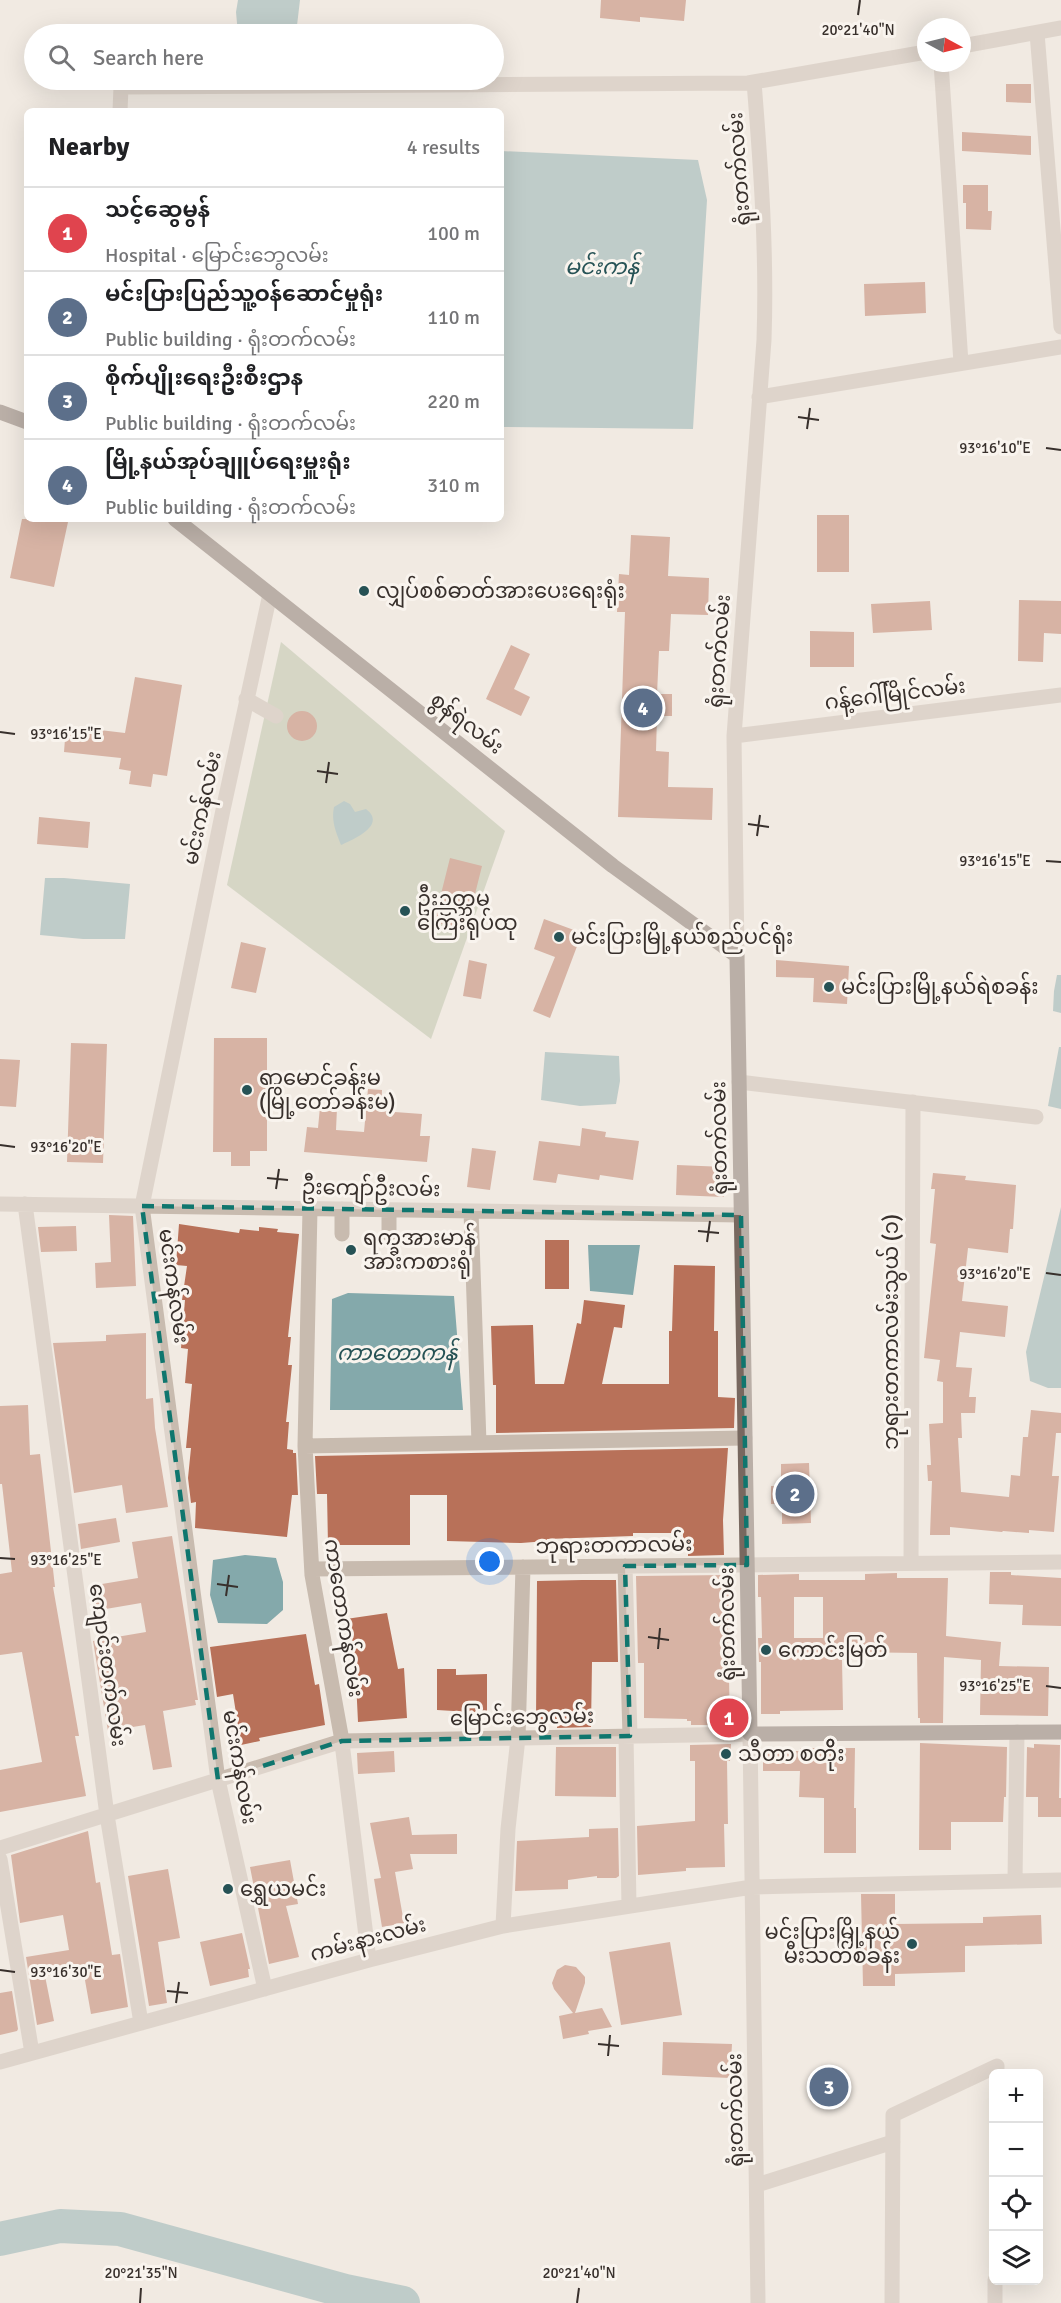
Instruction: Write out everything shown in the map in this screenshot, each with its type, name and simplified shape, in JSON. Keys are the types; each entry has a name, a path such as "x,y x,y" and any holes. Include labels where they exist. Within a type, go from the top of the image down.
{"main road":[{"path":"0,412 24,421"},
{"name":"စွန်ရဲလမ်း","path":"179,522 614,866 737,956"},
{"name":"ရုံးတက်လမ်း","path":"737,956 750,1734"},
{"name":"မြောင်းဘွေလမ်း","path":"750,1734 1061,1732"}],"street":[{"path":"971,44 1061,28"},
{"path":"1037,33 1061,327"},
{"path":"504,85 751,83 917,54"},
{"path":"942,72 961,363"},
{"name":"ရုံးတက်လမ်း","path":"737,956 734,736 764,340 766,245 751,83"},
{"path":"120,108 121,90"},
{"path":"759,397 1061,346"},
{"name":"မင်းကန်လမ်း","path":"265,1989 218,1780 142,1206 246,699 270,594"},
{"name":"ဂန့်ဂေါ်မြိုင်လမ်း","path":"734,736 1061,695"},
{"path":"246,699 276,716"},
{"path":"739,1082 1036,1117"},
{"name":"ဘုရားတကာလမ်းသွယ် (၁)","path":"911,1563 914,1102"},
{"name":"ဦးကျော်ဦးလမ်း","path":"0,1204 741,1215"},
{"name":"ကျောင်းတက်လမ်း","path":"26,1204 107,1815 141,2023"},
{"name":"ကာတောကန်လမ်း","path":"310,1209 305,1446 312,1569 342,1741 369,1960"},
{"path":"342,1209 342,1233"},
{"path":"389,1210 389,1234"},
{"path":"471,1211 479,1443"},
{"path":"305,1446 745,1438"},
{"name":"ဘုရားတကာလမ်း","path":"312,1569 1061,1562"},
{"path":"625,1566 629,1906"},
{"path":"503,1926 508,1830 518,1738 523,1567"},
{"path":"1015,1881 1017,1732"},
{"name":"ရုံးတက်လမ်း","path":"750,1734 758,2303"},
{"name":"မြောင်းဘွေလမ်း","path":"0,1848 342,1741 750,1734"},
{"path":"0,1859 32,2053"},
{"name":"ကမ်းနားလမ်း","path":"0,2062 369,1960 503,1926 752,1887 1061,1880"},
{"path":"892,2303 893,2115 989,2070"},
{"path":"757,2186 893,2142"},
{"path":"994,2303 995,2285"}],"highlighted area":[{"path":"142,1206 741,1215 747,1565 625,1566 630,1736 342,1741 218,1780"}],"green space":[{"path":"281,642 505,831 431,1039 227,885"}],"water":[{"path":"238,0 300,0 297,24 237,24"},
{"name":"မင်းကန်","path":"504,151 698,160 707,200 693,429 504,427"},
{"path":"344,801 350,804 355,812 366,809 373,821 366,831 341,845 333,812 334,807"},
{"path":"45,878 130,884 125,939 83,939 40,935"},
{"path":"1057,975 1061,975 1061,1013 1053,1011"},
{"path":"1059,1047 1061,1047 1061,1109 1048,1106"},
{"path":"545,1052 619,1056 620,1081 616,1104 580,1106 541,1100"},
{"path":"1061,1207 1061,1388 1048,1388 1030,1381 1026,1352"},
{"path":"588,1245 640,1245 633,1295 590,1291"},
{"name":"ကာတောကန်","path":"348,1293 454,1296 463,1410 330,1410 332,1299"},
{"path":"245,1555 276,1558 283,1582 283,1610 267,1624 218,1623 210,1595 213,1560"}],"building":[{"path":"601,0 686,0 684,21 640,17 640,22 600,18"},
{"path":"1006,84 1031,84 1031,103 1006,102"},
{"path":"962,132 1031,136 1031,155 962,151"},
{"path":"963,185 988,185 988,211 992,211 991,230 966,229"},
{"path":"925,282 926,313 865,316 864,284"},
{"path":"817,515 849,515 849,572 817,572"},
{"path":"22,519 24,522 68,522 54,587 10,578"},
{"path":"631,535 670,537 668,576 709,578 708,615 671,614 669,651 659,651 657,694 672,694 672,716 657,716 656,751 669,752 668,787 713,788 712,820 618,817 625,612 617,612 619,574 629,575"},
{"path":"1019,600 1061,601 1061,634 1044,633 1043,662 1018,661"},
{"path":"930,601 932,630 873,633 871,604"},
{"path":"810,631 854,632 854,667 810,667"},
{"path":"511,645 530,654 514,689 530,697 521,716 486,699"},
{"path":"135,677 182,685 167,776 153,774 151,787 129,784 131,771 119,769 121,758 64,752 66,726 125,733"},
{"path":"302,711 308,712 316,720 316,732 308,740 302,741 296,740 288,732 287,726 288,720 296,712"},
{"path":"39,817 90,822 88,848 37,844"},
{"path":"450,858 482,866 466,930 434,922"},
{"path":"544,919 582,933 550,1018 533,1011 555,957 534,949"},
{"path":"241,942 266,948 256,993 231,988"},
{"path":"469,960 487,964 481,999 463,996"},
{"path":"776,960 849,966 847,1004 813,1002 814,978 776,977"},
{"path":"214,1038 267,1038 267,1151 250,1151 250,1166 231,1166 231,1152 213,1152"},
{"path":"71,1043 107,1044 103,1163 67,1162"},
{"path":"0,1059 20,1060 16,1107 0,1106"},
{"path":"368,1089 382,1090 381,1111 422,1114 420,1136 430,1136 427,1162 304,1152 307,1127 318,1128 320,1107 337,1108 336,1130 364,1132"},
{"path":"582,1128 606,1132 605,1137 639,1141 633,1180 600,1175 599,1180 558,1174 556,1183 533,1180 539,1141 580,1146"},
{"path":"472,1148 496,1151 490,1190 467,1187"},
{"path":"677,1165 725,1167 724,1197 676,1195"},
{"path":"933,1173 966,1176 965,1180 1016,1185 1013,1229 1010,1229 1008,1253 968,1248 962,1301 1008,1306 1005,1337 960,1332 956,1367 972,1368 969,1397 976,1397 975,1413 961,1413 962,1438 958,1438 961,1492 1009,1497 1011,1475 1020,1476 1023,1437 1028,1437 1031,1410 1061,1413 1061,1433 1056,1433 1052,1476 1059,1476 1054,1532 1029,1530 1029,1533 1002,1532 950,1527 950,1535 930,1535 932,1481 928,1481 927,1465 931,1465 929,1424 943,1423 943,1382 937,1381 940,1360 924,1358 936,1244 930,1243 935,1189 931,1189"},
{"path":"109,1215 133,1216 136,1286 96,1288 95,1263 111,1262"},
{"path":"179,1224 239,1233 240,1229 259,1231 259,1227 278,1229 277,1232 299,1234 288,1337 291,1337 288,1365 292,1365 286,1422 289,1422 287,1449 296,1453 298,1495 292,1495 287,1537 195,1528 196,1502 191,1503 188,1478 191,1448 186,1448 192,1384 185,1383 188,1349 181,1348 185,1300 182,1300 187,1266 176,1265"},
{"path":"76,1226 77,1251 41,1252 38,1227"},
{"path":"545,1240 569,1240 569,1289 545,1289"},
{"path":"674,1265 715,1266 714,1331 718,1331 718,1397 735,1398 734,1428 496,1433 496,1385 493,1385 491,1326 533,1325 535,1384 564,1384 577,1323 581,1324 584,1300 625,1305 622,1328 614,1327 602,1384 669,1384 669,1331 672,1331"},
{"path":"146,1333 146,1399 153,1398 155,1428 168,1507 126,1513 122,1485 74,1493 53,1343 106,1341 106,1335"},
{"path":"28,1405 30,1455 40,1454 55,1587 53,1587 79,1736 75,1736 86,1796 0,1812 0,1770 42,1762 22,1652 0,1655 0,1574 12,1572 2,1484 0,1484 0,1406"},
{"path":"728,1448 723,1520 724,1555 688,1556 688,1544 683,1544 683,1533 633,1533 633,1536 547,1539 547,1541 521,1543 447,1541 447,1495 410,1495 410,1545 328,1545 327,1494 317,1494 315,1456"},
{"path":"809,1463 811,1523 782,1524 782,1504 771,1504 771,1486 781,1486 781,1464"},
{"path":"116,1518 120,1542 81,1549 78,1524"},
{"path":"172,1536 198,1700 195,1700 196,1705 163,1711 172,1767 153,1770 145,1725 108,1731 93,1641 146,1632 141,1603 94,1611 90,1586 138,1578 132,1542"},
{"path":"990,1572 1061,1578 1061,1626 1022,1625 1023,1605 989,1604"},
{"path":"897,1573 897,1578 948,1578 946,1636 1001,1642 999,1666 1049,1667 1048,1716 980,1715 981,1660 944,1657 943,1723 920,1723 917,1653 851,1652 852,1660 842,1660 843,1710 780,1711 780,1714 761,1714 761,1662 759,1662 758,1638 762,1638 758,1575 799,1574 799,1580 865,1580 865,1574","holes":["794,1597 823,1597 823,1638 794,1638"]},
{"path":"729,1575 727,1679 729,1679 730,1725 691,1725 691,1721 687,1719 644,1718 644,1663 638,1663 636,1576"},
{"path":"616,1580 618,1662 592,1662 591,1727 557,1728 557,1722 536,1721 537,1581"},
{"path":"387,1613 398,1669 404,1668 407,1718 358,1722 356,1681 358,1680 352,1638 349,1638 346,1619"},
{"path":"306,1634 315,1685 319,1684 325,1725 259,1738 260,1741 241,1745 233,1694 217,1697 210,1647"},
{"path":"437,1669 456,1669 456,1675 487,1674 487,1713 437,1710"},
{"path":"920,1743 1007,1747 1003,1822 951,1822 951,1850 919,1850"},
{"path":"731,1744 730,1761 727,1761 728,1824 724,1824 725,1867 686,1868 686,1871 638,1875 637,1826 695,1821 695,1761 690,1761 690,1745"},
{"path":"1034,1744 1060,1745 1061,1817 1038,1817 1038,1797 1026,1797 1027,1747 1034,1748"},
{"path":"556,1747 616,1747 616,1797 555,1796"},
{"path":"800,1748 855,1748 856,1853 824,1853 824,1798 799,1797 800,1771 763,1771 763,1751 800,1751"},
{"path":"394,1751 395,1772 358,1774 357,1753"},
{"path":"409,1817 412,1835 457,1834 457,1854 410,1854 413,1869 395,1872 404,1923 382,1927 374,1879 381,1878 370,1823"},
{"path":"618,1828 619,1876 616,1878 597,1878 597,1876 568,1880 568,1889 515,1891 517,1841 589,1837 589,1829"},
{"path":"88,1831 96,1883 100,1882 112,1955 120,1954 128,2007 91,2014 83,1969 45,1976 54,2021 37,2025 26,1957 69,1950 63,1915 20,1923 11,1855"},
{"path":"290,1860 298,1904 286,1906 299,1957 269,1964 250,1867"},
{"path":"168,1869 180,1938 158,1942 167,2003 149,2006 128,1876"},
{"path":"861,1894 895,1894 895,1924 983,1923 983,1917 1041,1915 1042,1944 965,1946 965,1972 895,1974 895,1986 863,1986"},
{"path":"242,1933 250,1969 248,1969 249,1977 210,1986 200,1942"},
{"path":"670,1942 682,2015 621,2025 609,1952"},
{"path":"565,1965 576,1967 585,1977 575,2013 602,2008 612,2027 588,2031 589,2034 563,2039 559,2016 573,2013 554,1989 552,1983 557,1970"},
{"path":"12,1991 18,2029 0,2035 0,1993"},
{"path":"663,2042 732,2044 730,2078 662,2075"}],"waterway":[{"path":"0,2239 60,2226 120,2229 345,2291 403,2303"}],"place":[{"name":"လျှပ်စစ်ဓာတ်အားပေးရေးရုံး","path":"364,591"},
{"name":"မြို့နယ်အုပ်ချူပ်ရေးမှူးရုံး","path":"643,708"},
{"name":"ဦးဥတ္တမ ကြေးရုပ်ထု","path":"405,911"},
{"name":"မင်းပြားမြို့နယ်စည်ပင်ရုံး","path":"559,937"},
{"name":"မင်းပြားမြို့နယ်ရဲစခန်း","path":"829,987"},
{"name":"ရာမောင်ခန်းမ (မြို့တော်ခန်းမ)","path":"247,1090"},
{"name":"ရက္ခအားမာန် အားကစားရုံ","path":"351,1250"},
{"name":"မင်းပြားပြည်သူ့ဝန်ဆောင်မှုရုံး","path":"795,1494"},
{"name":"ကောင်းမြတ်","path":"766,1650"},
{"name":"သင့်ဆွေမွန်","path":"729,1718"},
{"name":"သီတာ စတိိုး","path":"726,1754"},
{"name":"ရွှေယမင်း","path":"228,1889"},
{"name":"မင်းပြားမြို့နယ် မီးသတ်စခန်း","path":"912,1944"},
{"name":"စိုက်ပျိုးရေးဦးစီးဌာန","path":"829,2087"}]}
